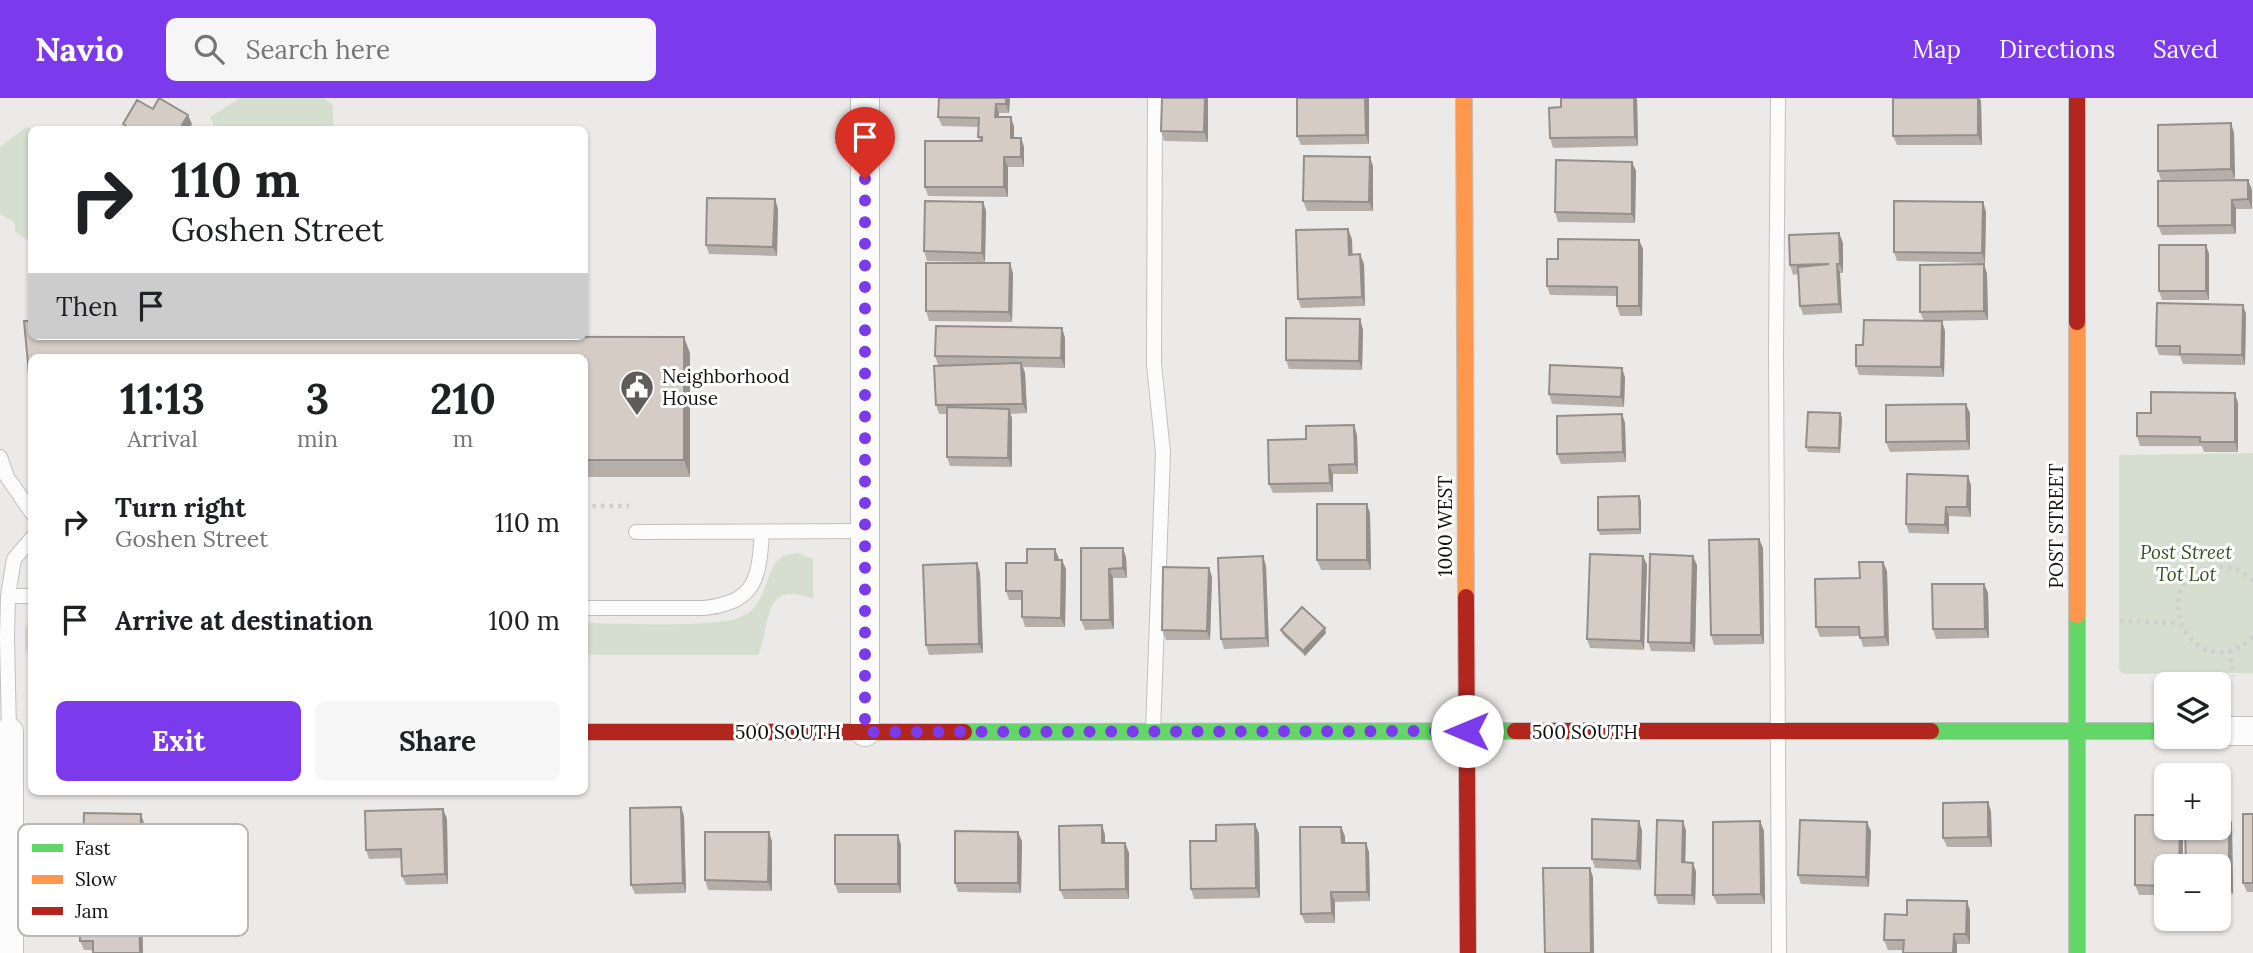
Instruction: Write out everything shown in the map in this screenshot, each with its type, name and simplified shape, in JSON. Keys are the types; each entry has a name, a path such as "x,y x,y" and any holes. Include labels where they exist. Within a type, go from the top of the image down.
{"street":[{"path":"865,98 865,732"},
{"name":"1000 WEST","path":"1464,98 1468,953"},
{"name":"POST STREET","path":"2077,98 2077,953"},
{"name":"500 SOUTH","path":"588,732 2154,731"},
{"path":"2231,731 2253,731"},
{"path":"9,953 13,732"}],"lane":[{"path":"1153,732 1163,453 1154,364 1155,98"},
{"path":"1778,98 1776,349 1779,953"},
{"path":"0,457 7,477 28,507"},
{"path":"636,532 865,531"},
{"path":"588,608 723,606 743,597 752,585 761,550 762,532"},
{"path":"13,732 6,638 8,596 14,559 28,543"},
{"path":"8,596 28,596"}],"path":[{"path":"2253,581 2241,571 2218,566 2196,573 2181,592 2178,603 2180,622 2188,638 2198,645 2223,652 2246,643 2253,636"},
{"path":"2120,621 2180,622"},
{"path":"2230,650 2233,676"}],"green space":[{"path":"240,98 324,98 333,105 333,126 214,126 210,117"},
{"path":"28,126 28,240 15,232 15,223 0,214 0,147"},
{"name":"Post Street Tot Lot","path":"2253,453 2253,673 2123,674 2119,670 2119,455"},
{"path":"798,553 813,559 813,599 796,594 784,595 776,600 758,655 588,655 588,623 693,624 745,615 758,602 773,568 785,555"},
{"path":"28,622 28,651 25,651 25,627"}],"building":[{"path":"159,98 188,115 184,126 123,124 137,100 153,109"},
{"path":"939,98 1006,98 1006,104 996,104 995,117 1011,117 1011,138 1021,138 1021,157 1004,157 1004,187 925,187 925,141 982,141 982,137 978,137 979,118 938,117"},
{"path":"1162,98 1205,98 1204,132 1161,131"},
{"path":"1297,98 1365,98 1366,135 1297,136"},
{"path":"1561,98 1634,98 1635,137 1550,138 1549,108 1561,107"},
{"path":"1893,98 1978,98 1978,135 1893,136"},
{"path":"2231,123 2231,169 2158,171 2158,125"},
{"path":"1304,156 1370,157 1369,202 1303,201"},
{"path":"1556,160 1632,162 1632,214 1555,212"},
{"path":"2248,180 2248,199 2232,200 2232,225 2158,226 2158,181"},
{"path":"707,198 775,199 773,247 706,245"},
{"path":"925,201 983,202 982,253 924,251"},
{"path":"1894,201 1983,202 1982,253 1894,252"},
{"path":"1348,229 1349,255 1360,254 1362,297 1298,299 1296,230"},
{"path":"1839,233 1839,304 1800,306 1798,267 1829,264 1790,265 1789,235"},
{"path":"1558,239 1639,240 1639,306 1617,306 1617,287 1547,286 1547,259 1558,259"},
{"path":"2159,245 2206,245 2206,291 2159,291"},
{"path":"926,263 1010,263 1009,312 926,311"},
{"path":"1984,264 1984,311 1920,312 1920,265"},
{"path":"2157,303 2243,305 2242,355 2180,354 2180,346 2156,346"},
{"path":"1286,318 1360,319 1359,361 1286,360"},
{"path":"1864,320 1942,321 1941,367 1856,366 1856,345 1863,345"},
{"name":"Neighborhood House","path":"24,321 28,321 28,340 588,340 588,337 684,337 684,460 588,460 588,354 28,354 28,364"},
{"path":"936,326 1062,328 1061,358 935,356"},
{"path":"1021,363 1023,404 936,405 934,366"},
{"path":"1550,365 1622,368 1621,397 1549,394"},
{"path":"2151,392 2235,393 2235,442 2200,442 2200,437 2137,436 2137,413 2151,413"},
{"path":"1966,404 1967,441 1886,442 1886,405"},
{"path":"947,407 1009,409 1008,458 947,457"},
{"path":"1808,412 1840,413 1839,448 1806,447"},
{"path":"1622,414 1623,452 1557,454 1557,416"},
{"path":"1354,425 1355,464 1329,465 1330,483 1269,484 1268,440 1306,439 1306,426"},
{"path":"1907,474 1968,476 1967,507 1946,507 1945,525 1906,524"},
{"path":"1639,496 1640,529 1598,530 1598,497"},
{"path":"1317,504 1367,504 1367,560 1317,560"},
{"path":"1759,539 1761,635 1711,635 1709,540"},
{"path":"1081,548 1123,548 1123,568 1109,569 1110,620 1081,620"},
{"path":"1027,549 1055,549 1055,560 1062,560 1061,618 1022,617 1022,591 1006,591 1006,563 1027,563"},
{"path":"1590,554 1643,556 1641,641 1587,639"},
{"path":"1650,554 1693,556 1691,643 1648,642"},
{"path":"1263,556 1266,638 1221,639 1218,558"},
{"path":"1859,562 1883,562 1885,637 1860,638 1859,627 1816,627 1815,579 1860,578"},
{"path":"977,563 979,644 926,645 923,565"},
{"path":"1163,567 1209,568 1207,631 1162,630"},
{"path":"1932,584 1984,584 1985,629 1933,629"},
{"path":"1302,607 1325,628 1303,651 1281,630"},
{"path":"1988,802 1988,837 1943,838 1943,803"},
{"path":"681,807 683,883 631,885 630,808"},
{"path":"443,809 445,874 402,876 401,849 366,850 365,811"},
{"path":"84,813 141,814 141,824 84,824"},
{"path":"2243,814 2253,814 2253,883 2243,883"},
{"path":"2135,815 2154,815 2154,840 2180,840 2179,854 2154,854 2154,886 2135,885"},
{"path":"1592,819 1639,821 1637,861 1592,859"},
{"path":"1657,820 1683,821 1682,862 1693,863 1692,895 1655,895"},
{"path":"1800,820 1867,822 1866,877 1798,875"},
{"path":"1760,821 1761,894 1713,895 1713,822"},
{"path":"1255,824 1256,888 1191,889 1190,841 1216,841 1216,825"},
{"path":"1102,825 1102,843 1125,843 1126,889 1060,890 1059,826"},
{"path":"1300,827 1341,827 1342,843 1366,843 1367,892 1331,892 1332,913 1301,914"},
{"path":"955,831 1018,832 1018,883 955,883"},
{"path":"705,832 769,832 768,882 705,880"},
{"path":"835,835 898,835 898,884 835,884"},
{"path":"2185,840 2229,840 2229,854 2186,854"},
{"path":"1543,868 1590,868 1591,953 1545,953"},
{"path":"1907,900 1967,901 1966,934 1954,934 1953,953 1903,953 1904,940 1884,940 1885,914 1907,915"},
{"path":"80,936 140,936 140,953 93,953 93,941 80,941"}],"traffic: fast":[{"path":"2077,615 2077,953"},
{"path":"964,732 1515,731"},
{"path":"1931,731 2154,731"}],"traffic: slow":[{"path":"1464,98 1466,597"},
{"path":"2077,322 2077,615"}],"traffic: jam":[{"path":"2077,98 2077,322"},
{"path":"1466,597 1468,953"},
{"path":"1515,731 1931,731"},
{"path":"588,732 964,732"}],"place":[{"name":"Neighborhood House","path":"637,417"}],"route":[{"path":"865,179 865,732 1467,731"}]}
